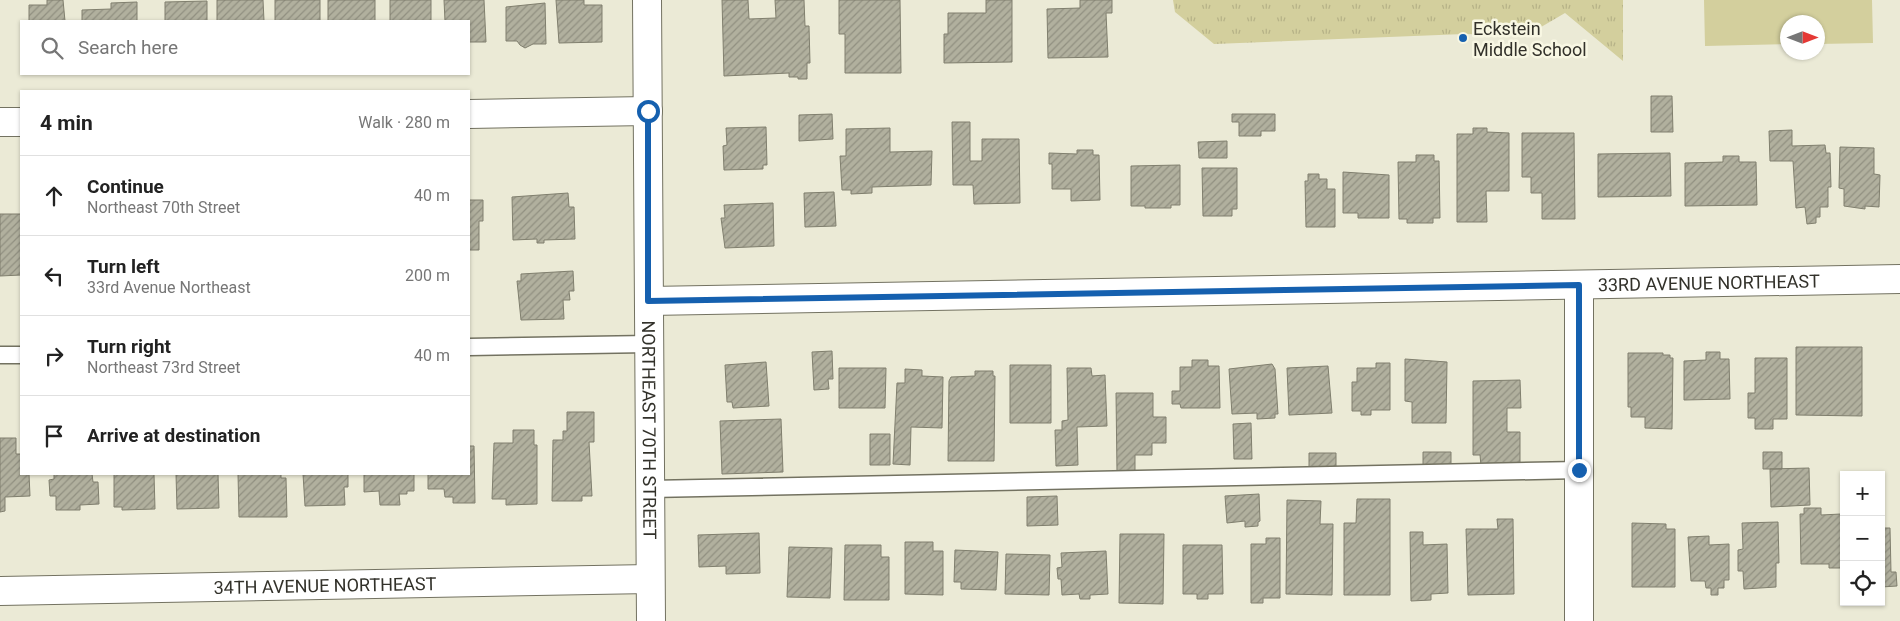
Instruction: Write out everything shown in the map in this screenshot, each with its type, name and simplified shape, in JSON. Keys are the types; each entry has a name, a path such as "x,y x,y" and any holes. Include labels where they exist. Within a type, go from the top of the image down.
{"street":[{"name":"NORTHEAST 70TH STREET","path":"647,0 650,621"},
{"path":"470,114 648,111"},
{"path":"0,122 20,122"},
{"name":"33RD AVENUE NORTHEAST","path":"648,301 1900,279"},
{"path":"1579,285 1579,621"},
{"name":"34TH AVENUE NORTHEAST","path":"0,591 650,579"}],"lane":[{"path":"470,347 649,344"},
{"path":"0,356 20,355"},
{"path":"650,489 1579,470"}],"green space":[{"path":"1173,0 1623,0 1623,61 1565,13 1536,30 1504,35 1464,34 1214,44 1175,12"},
{"path":"1704,0 1872,0 1873,43 1825,44 1825,15 1780,15 1780,44 1705,46"}],"building":[{"path":"47,0 63,0 65,20 29,20 29,5 47,5"},
{"path":"217,0 263,0 264,20 217,20"},
{"path":"275,0 320,0 320,20 275,20"},
{"path":"328,0 375,0 375,20 328,20"},
{"path":"390,0 431,0 431,20 390,20"},
{"path":"444,0 484,0 486,42 470,42 470,20 445,20"},
{"path":"556,0 584,0 584,5 602,5 602,42 559,43"},
{"path":"722,0 748,0 749,19 776,18 775,0 804,0 805,26 809,26 810,63 807,63 807,79 789,77 789,73 724,76"},
{"path":"839,0 900,0 901,73 845,73 845,34 839,34"},
{"path":"986,0 1012,0 1012,62 944,63 944,34 948,34 948,13 986,13"},
{"path":"1080,0 1112,0 1112,13 1106,13 1108,57 1048,58 1047,9 1080,8"},
{"path":"207,1 207,20 165,20 165,2"},
{"path":"137,2 137,20 82,20 82,10 111,9 111,3"},
{"path":"545,3 546,44 533,44 525,48 517,41 506,41 506,7"},
{"path":"1651,96 1672,96 1673,132 1651,132"},
{"path":"832,114 833,139 799,141 799,115"},
{"path":"1232,114 1275,114 1275,131 1261,131 1261,136 1239,136 1239,122 1232,122"},
{"path":"952,122 970,122 970,161 982,161 982,139 1019,139 1020,203 974,204 973,185 953,185"},
{"path":"766,127 767,165 763,165 763,169 724,170 723,146 727,145 726,128"},
{"path":"890,128 890,152 932,151 931,185 872,187 872,193 851,194 851,190 842,190 840,156 846,156 846,129"},
{"path":"1473,128 1487,128 1487,132 1509,133 1509,191 1486,191 1487,222 1457,222 1457,134 1473,134"},
{"path":"1792,130 1792,146 1825,145 1826,153 1830,153 1831,187 1828,187 1828,207 1820,207 1820,217 1816,217 1816,223 1807,224 1805,207 1796,208 1793,161 1770,161 1769,131"},
{"path":"1522,133 1574,133 1575,219 1542,219 1542,193 1531,193 1531,177 1522,177"},
{"path":"1227,141 1227,158 1199,158 1198,142"},
{"path":"1840,147 1874,148 1874,174 1880,175 1879,207 1865,206 1865,209 1844,206 1844,189 1839,188"},
{"path":"1077,150 1093,150 1093,155 1099,155 1100,200 1071,201 1071,189 1052,189 1052,164 1049,164 1049,153 1077,154"},
{"path":"1670,153 1671,196 1598,197 1598,154"},
{"path":"1416,155 1434,155 1434,161 1439,161 1440,218 1433,218 1433,223 1407,223 1407,219 1399,219 1398,162 1416,162"},
{"path":"1723,156 1739,156 1739,162 1756,162 1757,205 1685,206 1685,163 1723,162"},
{"path":"1180,165 1180,205 1171,205 1171,208 1131,206 1131,166"},
{"path":"1202,168 1237,168 1237,209 1232,209 1232,216 1203,216"},
{"path":"1343,172 1389,175 1389,218 1358,218 1358,213 1343,213"},
{"path":"1308,174 1319,174 1319,179 1327,179 1327,189 1335,189 1335,227 1306,227 1305,181 1308,181"},
{"path":"834,192 836,226 805,227 804,193"},
{"path":"568,193 569,207 574,207 575,239 544,240 544,243 537,243 537,239 513,240 512,197"},
{"path":"470,200 483,200 483,221 479,221 479,250 470,250"},
{"path":"773,203 774,246 725,248 721,218 725,218 724,205"},
{"path":"0,214 20,214 20,275 0,276"},
{"path":"573,271 574,291 569,291 570,300 563,300 564,319 521,320 517,281 521,281 521,274"},
{"path":"1796,347 1862,347 1862,416 1796,415"},
{"path":"832,351 833,379 828,379 829,389 814,390 812,352"},
{"path":"1706,352 1720,352 1720,359 1729,359 1730,399 1684,400 1684,361 1706,360"},
{"path":"1628,353 1663,353 1663,355 1670,355 1670,358 1673,358 1672,429 1645,428 1645,417 1631,417 1631,407 1628,407"},
{"path":"1755,358 1787,358 1787,419 1773,419 1773,429 1755,429 1755,418 1748,418 1748,393 1755,393"},
{"path":"1405,359 1447,362 1446,423 1412,423 1412,402 1405,401"},
{"path":"1192,360 1208,360 1208,366 1219,366 1220,408 1181,408 1180,404 1172,404 1172,391 1180,391 1180,367 1192,367"},
{"path":"766,362 769,406 733,408 732,402 727,402 725,365"},
{"path":"1376,363 1390,363 1390,410 1371,410 1371,415 1361,415 1361,411 1352,411 1352,382 1357,382 1357,368 1376,368"},
{"path":"1272,364 1275,369 1278,414 1275,414 1275,418 1257,419 1257,413 1232,414 1229,369"},
{"path":"1010,365 1051,365 1051,423 1010,423"},
{"path":"1328,366 1332,413 1289,415 1287,368"},
{"path":"839,368 886,368 885,408 839,408"},
{"path":"1067,368 1091,368 1092,376 1105,375 1107,426 1077,427 1078,465 1056,466 1055,430 1062,430 1062,421 1068,420"},
{"path":"905,369 922,370 922,376 943,377 942,428 911,427 910,465 893,464 897,383 905,383"},
{"path":"975,371 993,371 993,376 995,376 994,461 948,461 949,381 951,377 975,376"},
{"path":"1520,380 1521,408 1507,408 1507,432 1520,432 1520,465 1481,466 1480,455 1473,455 1473,381"},
{"path":"1116,393 1153,393 1153,417 1166,417 1166,443 1152,443 1152,455 1135,455 1135,472 1117,473"},
{"path":"567,412 594,412 594,442 589,442 592,496 582,496 582,501 552,501 553,440 563,440 563,431 567,431"},
{"path":"781,419 783,472 722,474 720,421"},
{"path":"1251,423 1252,459 1234,459 1233,424"},
{"path":"513,430 534,430 534,445 537,445 537,504 506,505 506,499 492,499 494,443 513,443"},
{"path":"870,434 890,434 890,465 870,465"},
{"path":"0,438 16,438 16,454 20,454 20,475 29,475 30,496 5,497 5,511 0,512"},
{"path":"470,446 474,446 475,503 453,503 453,497 445,497 444,489 428,489 428,475 470,475"},
{"path":"1423,452 1451,452 1451,469 1423,469"},
{"path":"1763,452 1782,452 1782,469 1763,469"},
{"path":"1309,453 1336,453 1336,471 1309,471"},
{"path":"1809,468 1810,505 1771,507 1770,469"},
{"path":"54,475 92,475 93,482 98,482 99,504 80,505 80,510 56,510 56,496 50,496 49,480 54,479"},
{"path":"114,475 154,475 155,509 122,510 122,507 114,507"},
{"path":"176,475 218,475 219,508 177,509"},
{"path":"238,475 281,475 281,478 286,478 287,517 239,517"},
{"path":"303,475 348,475 348,487 344,487 345,505 305,506"},
{"path":"364,475 414,475 414,491 407,491 407,494 399,494 400,505 380,505 379,491 364,492"},
{"path":"1259,494 1260,521 1258,526 1245,527 1245,521 1227,523 1225,496"},
{"path":"1057,496 1058,525 1027,526 1027,497"},
{"path":"1357,499 1390,499 1390,595 1344,595 1344,523 1356,523"},
{"path":"1287,500 1321,501 1320,524 1333,524 1332,595 1286,594"},
{"path":"1804,508 1821,508 1821,515 1840,514 1840,568 1829,568 1829,564 1801,564 1800,514 1804,514"},
{"path":"1497,519 1513,519 1514,594 1468,595 1466,529 1498,529"},
{"path":"1778,522 1779,563 1776,563 1776,587 1744,589 1743,571 1738,571 1738,550 1743,549 1742,523"},
{"path":"1632,523 1666,524 1666,529 1675,529 1675,587 1632,587"},
{"path":"1885,528 1890,528 1891,572 1896,572 1897,586 1885,587"},
{"path":"1410,532 1423,532 1423,545 1447,544 1448,593 1431,594 1431,600 1411,601"},
{"path":"759,533 760,573 726,574 726,566 699,567 698,535"},
{"path":"1120,534 1164,534 1163,604 1119,603"},
{"path":"1709,536 1709,545 1729,544 1729,580 1724,580 1724,588 1718,588 1718,595 1711,595 1711,588 1706,588 1705,581 1691,581 1688,537"},
{"path":"1266,538 1280,538 1280,598 1263,598 1263,603 1251,603 1251,544 1266,544"},
{"path":"905,542 933,542 933,551 943,551 943,595 905,594"},
{"path":"845,545 881,545 881,557 889,557 889,600 844,600"},
{"path":"1183,545 1222,545 1223,594 1208,594 1208,599 1197,599 1197,594 1183,594"},
{"path":"789,547 832,548 830,598 787,597"},
{"path":"955,550 998,552 996,590 961,589 961,582 954,582"},
{"path":"1106,551 1108,594 1090,595 1090,599 1080,599 1079,594 1062,595 1061,579 1058,579 1057,568 1062,567 1061,553"},
{"path":"1006,554 1050,555 1049,595 1005,594"}],"place":[{"name":"Eckstein Middle School","path":"1463,38"}],"route":[{"path":"648,111 648,301 1579,285 1579,470"}]}
